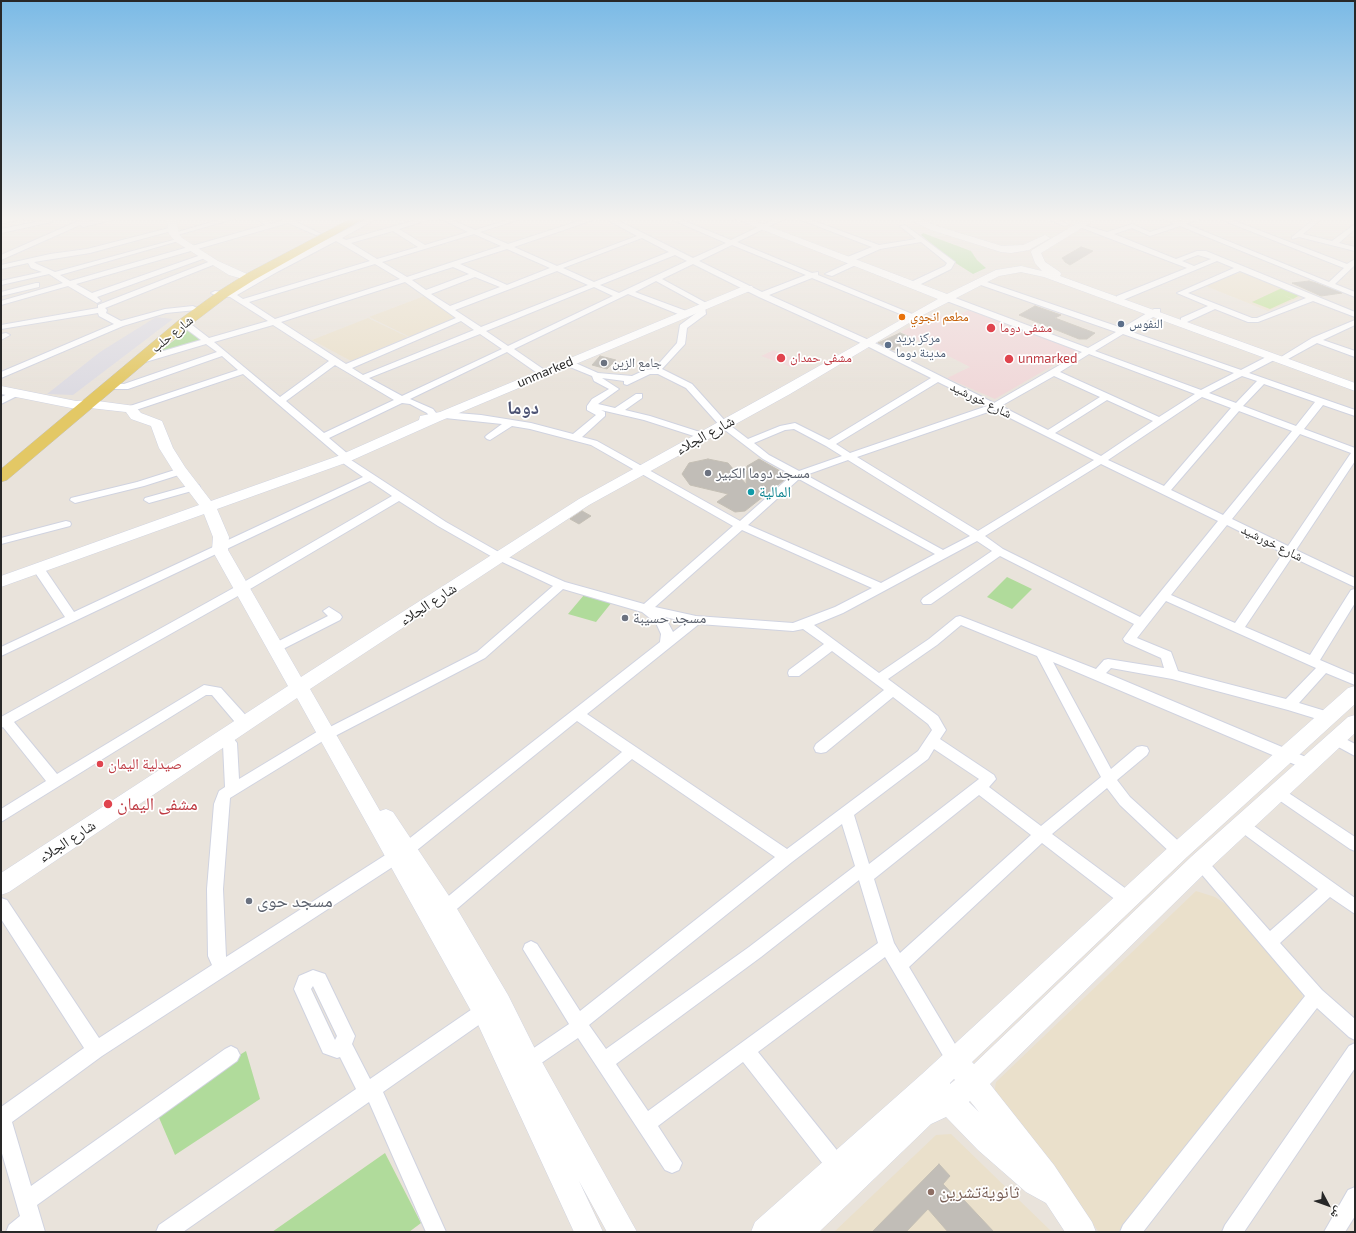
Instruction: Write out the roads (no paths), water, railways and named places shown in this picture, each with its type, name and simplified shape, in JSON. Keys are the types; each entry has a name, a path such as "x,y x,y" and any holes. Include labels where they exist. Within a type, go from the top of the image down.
{"main road":[{"name":"شارع حلب","path":"1,465 83,404 110,386 184,323 246,276"},
{"name":"شارع حلب","path":"1,477 156,336 193,308 223,294"}],"street":[{"path":"1,283 51,276"},
{"path":"1,294 53,276"},
{"path":"56,276 92,296 99,302 102,308 102,314 120,324"},
{"path":"1,303 100,276"},
{"path":"92,296 149,276"},
{"path":"1,327 102,308 183,276"},
{"path":"223,294 262,276"},
{"path":"241,302 331,276"},
{"path":"398,276 450,309 543,373"},
{"path":"139,362 274,322 418,276"},
{"path":"426,293 471,276"},
{"path":"479,276 505,287"},
{"path":"450,309 535,276"},
{"path":"572,276 620,296"},
{"path":"362,378 479,329 614,276"},
{"path":"323,437 664,276"},
{"name":"شارع خورشيد","path":"723,276 868,343 1101,460 1355,582"},
{"path":"762,294 810,276"},
{"path":"812,276 914,316"},
{"path":"832,276 914,316"},
{"path":"890,276 1355,451"},
{"path":"914,284 931,276"},
{"path":"947,298 946,294 981,276"},
{"path":"947,298 993,276"},
{"path":"1049,276 1120,298 1155,312 1184,320 1355,387"},
{"path":"1061,276 1091,289 1283,359 1355,383"},
{"path":"1120,298 1175,276"},
{"path":"1222,276 1181,293 1251,320 1258,320 1313,298"},
{"path":"1259,276 1355,315"},
{"path":"1280,284 1307,276 1355,295"},
{"path":"1330,285 1339,276"},
{"path":"657,279 704,306 703,312 683,328 680,344 658,371"},
{"path":"980,282 1355,413"},
{"name":"unmarked","path":"1,582 209,508 343,456 748,288"},
{"path":"629,292 686,314"},
{"path":"223,294 241,302 362,378 402,400 404,406 421,415 510,422 576,437 594,443 641,471 741,526 880,587"},
{"name":"شارع الجلاء","path":"1,885 225,738 298,688 584,502 724,425 947,298"},
{"path":"1184,320 1215,306"},
{"path":"1,375 120,324 165,311 193,308"},
{"path":"646,609 799,474 994,407 1155,312"},
{"path":"346,367 462,318"},
{"path":"669,321 683,328"},
{"path":"184,323 223,353 279,402 323,437 343,456 370,477 500,557 561,585 646,609 696,620 793,628 839,610 978,536 1076,474 1101,460 1202,393 1240,373 1283,359 1315,340 1355,322"},
{"path":"1315,340 1355,354"},
{"path":"110,386 125,387 223,353"},
{"path":"279,402 336,361"},
{"path":"568,363 596,375 633,379"},
{"path":"1,390 14,394 130,409 243,371"},
{"path":"592,406 595,401 633,379 648,372 658,371 689,386 724,425 766,457 944,555"},
{"path":"1053,372 1160,421"},
{"path":"596,375 598,379 616,389"},
{"path":"829,444 912,392 938,378"},
{"path":"1165,491 1237,407 1262,381"},
{"path":"1,401 14,394"},
{"path":"592,406 592,410 602,414 616,412 639,396"},
{"path":"1049,433 1108,396"},
{"path":"1172,674 1167,655 1129,639 1321,401"},
{"path":"592,406 647,418 703,436"},
{"path":"130,409 136,416 157,424 166,448 181,471 209,508 221,537 220,550 241,589 298,688 304,694 329,733 492,1006 528,1062 623,1232"},
{"path":"576,437 602,414"},
{"path":"490,437 510,422"},
{"path":"747,443 783,428 795,426 829,444 846,457 978,536 999,551 1142,623"},
{"path":"1238,628 1288,551 1355,454"},
{"path":"75,500 140,484 181,471"},
{"path":"1,652 220,550 370,477"},
{"path":"149,500 195,488"},
{"path":"55,782 3,722 241,589 400,496"},
{"path":"1,541 66,524"},
{"path":"927,601 999,551"},
{"path":"38,568 72,618"},
{"path":"223,968 216,956 215,888 221,804 224,795 329,733 481,655 561,585"},
{"path":"1312,661 1355,593"},
{"path":"1164,596 1355,680"},
{"path":"646,609 661,620 667,634 666,644"},
{"path":"275,648 336,617 329,611"},
{"path":"27,1228 25,1202 1,1118 96,1050 401,854 696,620"},
{"path":"879,678 933,642 960,620 985,628 1308,764"},
{"path":"528,1062 579,1025 787,857 923,755 933,741 939,730 933,720 805,624"},
{"path":"794,673 831,645"},
{"path":"1042,653 1115,790 1179,851"},
{"path":"1098,675 1108,663 1172,674 1327,717"},
{"path":"1288,705 1325,666"},
{"path":"1,816 204,690 216,690 245,724"},
{"path":"821,748 893,690"},
{"path":"765,1232 931,1083 1179,851 1355,693"},
{"path":"578,715 787,857"},
{"path":"798,1232 922,1115 950,1101 973,1082 1200,863 1308,764 1345,745 1355,722"},
{"path":"225,738 230,743 232,790"},
{"path":"604,1062 989,779 933,741"},
{"path":"898,966 1042,833 1142,751"},
{"path":"445,909 631,752"},
{"path":"979,787 1042,833 1127,899"},
{"path":"1278,792 1355,845"},
{"path":"846,813 887,946 898,966 955,1060 1044,1175 1082,1232"},
{"path":"1242,824 1355,907"},
{"path":"401,854 445,909 492,1006 589,1232"},
{"path":"1200,863 1316,996 1355,1031"},
{"path":"1270,942 1329,888"},
{"path":"1,905 96,1050"},
{"path":"645,1124 887,946"},
{"path":"531,949 579,1025 672,1164"},
{"path":"1130,1232 1316,996"},
{"path":"177,1229 369,1090 492,1006"},
{"path":"343,1046 369,1090 436,1232"},
{"path":"745,1050 837,1166"},
{"path":"1232,1232 1355,1052"},
{"path":"25,1202 232,1055"},
{"path":"931,1083 1014,1164 1036,1182 1056,1194"},
{"path":"1334,1232 1355,1198"}],"place":[{"name":"مطعم انجوي","path":"902,317"},
{"name":"النفوس","path":"1121,324"},
{"name":"مشفى دوما","path":"991,328"},
{"name":"مركز بريد مدينة دوما","path":"888,345"},
{"name":"مشفى حمدان","path":"781,358"},
{"name":"unmarked","path":"1009,359"},
{"name":"جامع الزين","path":"604,363"},
{"name":"مسجد دوما الكبير","path":"708,473"},
{"name":"المالية","path":"751,492"},
{"name":"مسجد حسيبة","path":"625,618"},
{"name":"صيدلية اليمان","path":"100,764"},
{"name":"مشفى اليمان","path":"108,804"},
{"name":"مسجد حوى","path":"249,901"},
{"name":"ثانويةتشرين","path":"931,1192"}],"district":[{"name":"دوما","path":"523,408"}]}
